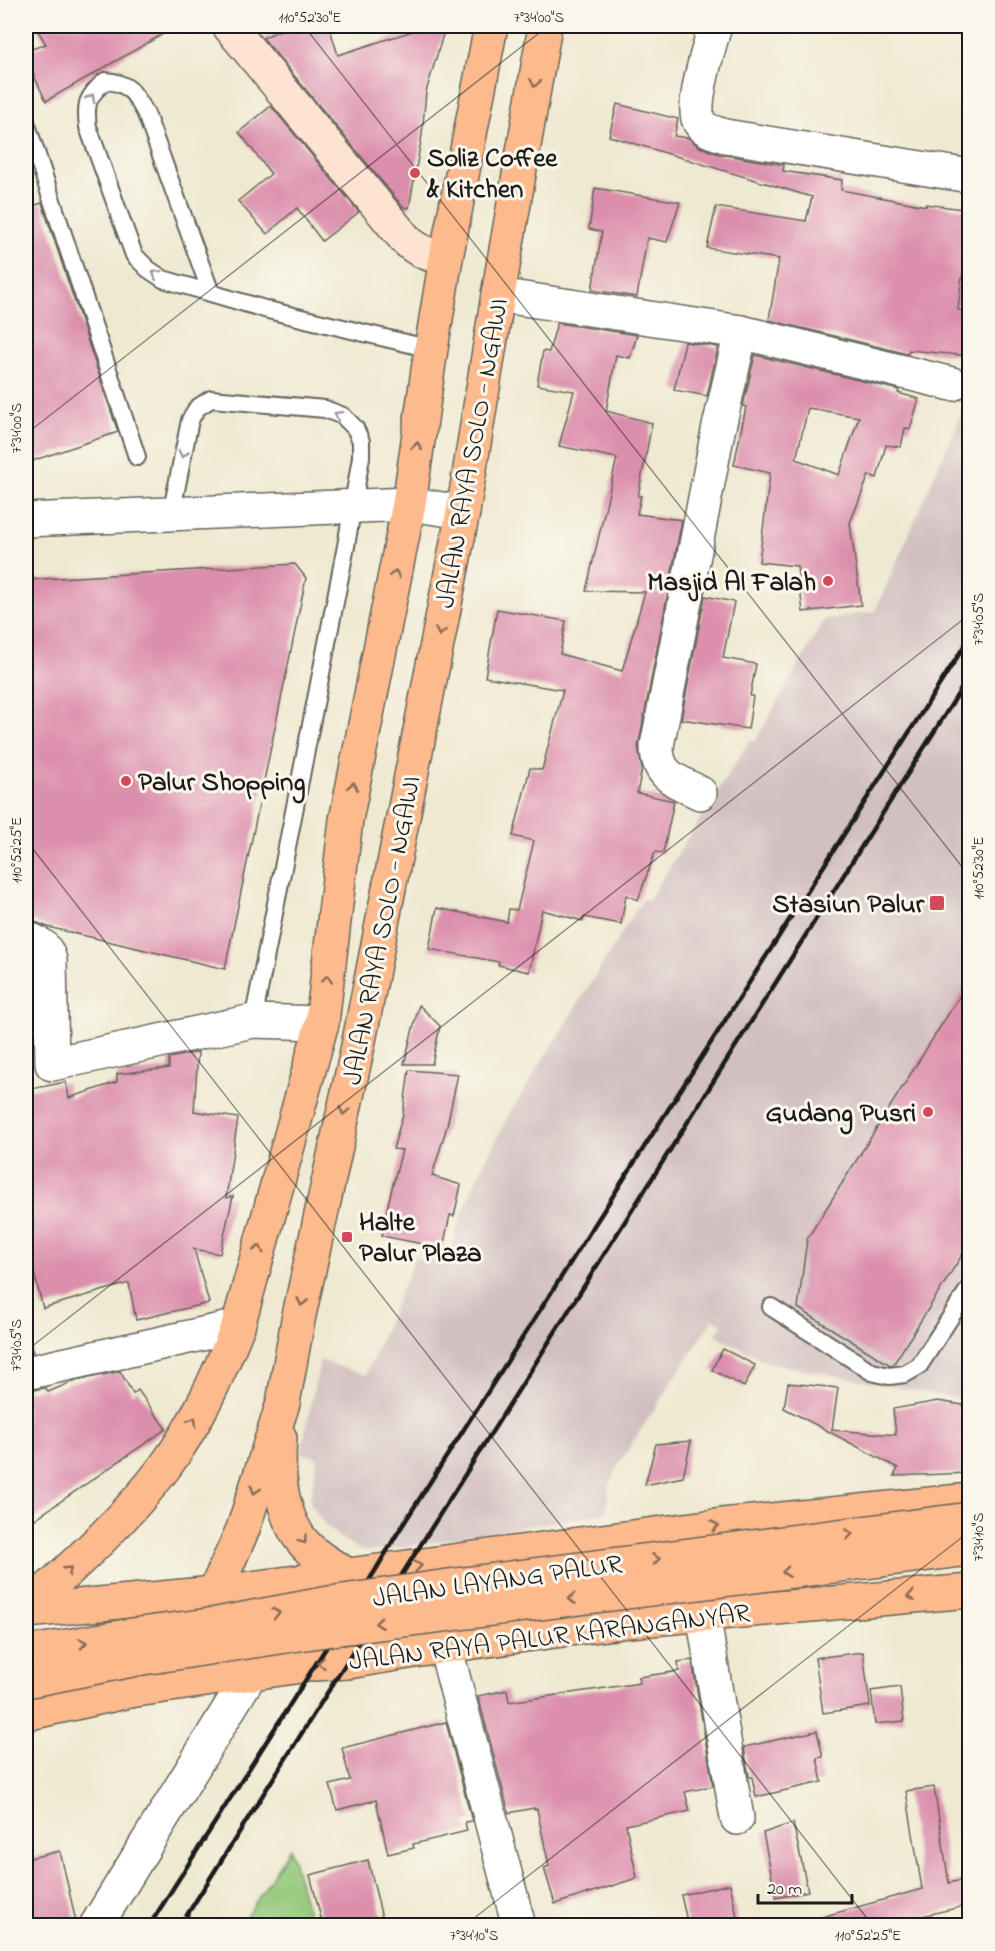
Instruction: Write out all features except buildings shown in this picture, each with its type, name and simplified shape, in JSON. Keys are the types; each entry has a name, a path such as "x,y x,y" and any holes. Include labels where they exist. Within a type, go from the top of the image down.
{"main road":[{"name":"JALAN RAYA SOLO - NGAWI","path":"26,1610 110,1532 164,1468 200,1411 215,1382 238,1326 322,1023 346,820 409,504 446,258 491,26"},
{"name":"JALAN RAYA SOLO - NGAWI","path":"28,1711 130,1691 164,1671 190,1647 243,1529 283,1403 298,1320 358,1046 463,512 545,26"},
{"path":"283,1403 278,1462 286,1510 297,1532 311,1551 348,1575"},
{"path":"26,1610 214,1593 722,1525 969,1500"},
{"name":"JALAN LAYANG PALUR","path":"26,1653 437,1587 969,1519"},
{"path":"621,1538 606,1557 602,1571 604,1599 614,1614 628,1621"},
{"name":"JALAN LAYANG PALUR","path":"26,1681 137,1659 332,1629 969,1549"},
{"name":"JALAN RAYA PALUR KARANGANYAR","path":"130,1691 628,1621 969,1591"}],"street":[{"path":"229,26 406,240 427,255 446,258"},
{"path":"714,26 696,102 696,117 705,129 725,136 969,176"},
{"path":"498,295 741,332 952,384"},
{"path":"700,793 667,775 657,759 657,746 718,431 741,332"},
{"path":"26,520 353,505 409,504 463,512"},
{"path":"26,938 43,945 50,960 39,1066 253,1022 322,1023"},
{"path":"26,1373 238,1326"},
{"path":"703,1614 737,1818"},
{"path":"445,1646 519,1926"},
{"path":"96,1926 251,1673"}],"lane":[{"path":"211,293 146,114 135,94 119,82 105,81 91,94 86,108 88,127 135,255 148,269 163,279 268,310 431,350"},
{"path":"26,122 33,167 137,457"},
{"path":"171,515 190,420 197,408 211,399 325,409 343,416 355,428 361,441 361,457 353,505 253,1022"},
{"path":"771,1307 872,1372 889,1376 905,1374 919,1366 969,1287"}],"shaded area":[{"name":"Stasiun Palur","path":"969,397 969,1401 769,1363 715,1335 722,1324 713,1319 618,1465 609,1488 606,1513 374,1552 359,1550 326,1526 310,1503 317,1457 301,1453 320,1360 366,1375 415,1257 445,1264 471,1190 508,1116 643,899 648,901 750,740 755,742 824,620 875,611"}],"green space":[{"path":"290,1848 311,1925 241,1925"}],"railway":[{"path":"149,1926 970,637"},
{"path":"180,1926 970,675"}],"place":[{"name":"Soliz Coffee & Kitchen","path":"415,173"},
{"name":"Masjid Al Falah","path":"828,581"},
{"name":"Palur Shopping","path":"126,781"},
{"name":"Stasiun Palur","path":"937,903"},
{"name":"Gudang Pusri","path":"928,1112"},
{"name":"Halte Palur Plaza","path":"347,1237"}]}
